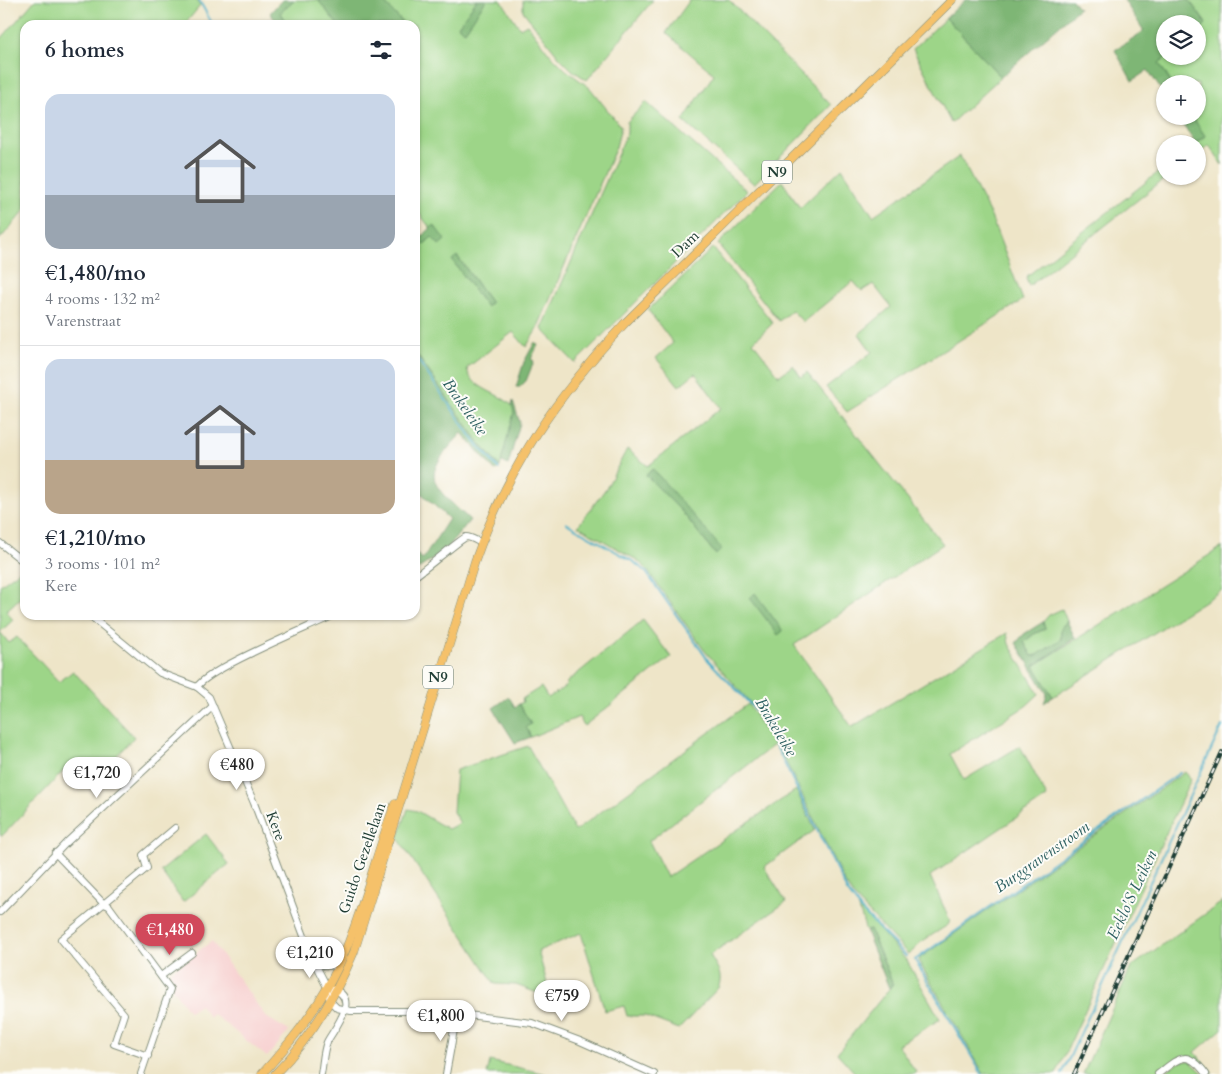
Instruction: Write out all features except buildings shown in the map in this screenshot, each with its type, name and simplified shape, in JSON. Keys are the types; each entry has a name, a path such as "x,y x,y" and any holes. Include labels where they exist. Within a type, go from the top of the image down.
{"main road":[{"name":"Dam","path":"481,543 521,457 587,364 670,278 952,0"},
{"name":"Guido Gezellelaan","path":"336,990 354,952 362,912 395,802 401,794 481,543"},
{"name":"Guido Gezellelaan","path":"327,987 362,912"},
{"name":"N9","path":"262,1074 298,1033 327,987"},
{"name":"N9","path":"276,1074 305,1039 336,990"}],"street":[{"path":"420,572 444,555 461,539 468,537 481,543"},
{"path":"0,543 20,559"},
{"path":"95,620 160,673 197,687 201,680 224,667 323,620"},
{"name":"Kere","path":"197,687 209,697 213,706 254,804 313,960 327,987 330,1001"},
{"path":"0,912 55,854 213,706"},
{"path":"148,1056 114,1044 124,1014 60,939 148,868 143,855 175,828"},
{"path":"55,854 104,904 109,906 161,976 170,992 141,1074"},
{"path":"161,976 192,952"},
{"path":"313,960 320,965 337,966"},
{"path":"322,1074 327,1043 346,1010 345,1001 336,990 327,987"},
{"path":"330,1001 338,1008 346,1010 457,1013 538,1025 654,1074"},
{"path":"446,1074 457,1013"},
{"path":"1158,1074 1178,1060 1186,1057 1194,1059 1206,1074"}],"shaded area":[{"path":"212,941 266,1017 289,1031 267,1057 213,1014 209,1017 200,1005 189,1012 168,982 167,974"}],"green space":[{"path":"35,0 197,0 200,6 188,20 20,20 20,216 0,239 0,40"},
{"path":"282,0 294,0 280,13 285,20 275,20 270,13"},
{"path":"294,0 318,0 334,20 285,20 280,13"},
{"path":"318,0 382,0 400,20 334,20"},
{"path":"382,0 477,0 458,26 465,31 486,0 501,0 520,28 527,24 548,52 566,70 590,88 621,127 616,147 537,329 526,347 513,332 467,368 469,375 474,381 502,398 514,408 500,467 481,445 420,359 420,248 432,237 434,226 431,229 420,215 420,20 400,20","holes":["458,257 491,303 486,307 453,261"]},
{"path":"477,0 486,0 465,31 458,26"},
{"path":"523,0 653,0 587,80 572,70 560,58 523,11"},
{"path":"690,0 729,0 831,105 754,184 683,121 714,74 666,33"},
{"path":"965,0 1072,0 1079,8 1001,77 946,18"},
{"path":"1124,0 1189,0 1200,15 1156,15 1156,65 1160,65 1166,75 1156,75 1156,82 1148,70 1132,81 1115,50 1144,31"},
{"path":"1189,0 1222,0 1222,165 1209,145 1206,147 1206,135 1198,125 1206,125 1206,75 1166,75 1160,65 1206,65 1206,15 1200,15"},
{"path":"946,18 1001,77 951,123 913,49"},
{"path":"646,102 747,191 575,363 542,329 627,133 627,122"},
{"path":"1184,125 1198,125 1204,135 1190,135"},
{"path":"960,156 990,214 1023,300 847,412 826,387 872,352 859,334 891,307 873,284 862,291 853,281 803,322 792,310 779,321 718,244 782,181 800,208 842,168 873,216"},
{"path":"1156,174 1157,185 1029,286 1026,277"},
{"path":"434,225 445,240 439,245 432,237 420,248 420,238"},
{"path":"713,248 773,323 753,342 779,376 793,365 801,377 807,372 943,544 794,645 852,727 1007,633 1009,644 1039,694 1026,706 950,754 964,780 1020,746 1047,797 930,876 950,921 948,925 921,942 909,955 855,898 846,885 765,719 704,650 645,567 637,560 578,526 607,487 627,449 648,466 721,408 695,373 679,386 656,358 673,343 648,310","holes":["652,469 716,555 683,513 647,475"]},
{"path":"457,256 491,303 486,307 452,260"},
{"path":"535,342 538,345 531,359 534,361 526,381 520,387 516,387 524,362"},
{"path":"420,359 481,445 500,467 495,471 462,433 448,448 439,460 434,479 445,497 470,520 445,551 420,568 420,557 423,559 449,519 420,492"},
{"path":"513,401 520,423 508,465 501,461 514,413"},
{"path":"653,469 722,549 716,555 683,513 646,475"},
{"path":"1222,547 1222,590 1053,697 1034,666"},
{"path":"20,570 20,598 6,611 13,620 0,632 0,585"},
{"path":"755,593 783,631 778,635 750,598"},
{"path":"1062,609 1067,621 1061,628 1061,639 1041,654 1032,656 1024,642 1034,634 1045,629 1043,622 1049,615"},
{"path":"643,620 671,657 584,726 579,717 531,737 525,727 531,724 519,704 523,702 522,699 541,687 548,698 566,686 567,682"},
{"path":"1067,621 1075,638 1034,666 1053,697 1044,703 1047,694 1016,643 1024,634 1043,622 1045,629 1034,634 1024,642 1032,656 1036,656 1061,639 1061,628"},
{"path":"0,632 9,643 17,637 59,682 73,671 134,737 91,783 71,763 2,836 0,835"},
{"path":"509,697 515,707 519,704 531,724 526,727 531,737 515,743 493,708"},
{"path":"748,704 774,745 649,841 667,877 796,790 815,830 764,867 786,902 710,955 720,975 718,988 679,1029 645,1016 627,1016 624,1006 605,1011 581,933 538,951 547,983 547,992 543,990 543,995 516,985 495,984 398,838 408,809 417,811 448,829 460,823 453,812 456,770 528,746 575,831"},
{"path":"1185,772 1191,779 1056,1074 984,1074 919,962 920,958"},
{"path":"206,834 229,864 183,902 161,871"},
{"path":"1222,902 1222,1029 1195,1052 1213,1074 1209,1074 1201,1064 1189,1056 1179,1057 1155,1074 1083,1074 1131,967"},
{"path":"858,906 907,961 940,1019 898,1045 916,1072 914,1074 856,1074 837,1053 893,984 870,930 866,931"},
{"path":"870,930 893,984 889,988 866,931"},
{"path":"490,1061 546,1074 487,1074"},
{"path":"1182,1061 1190,1061 1204,1074 1161,1074"}],"waterway":[{"name":"Brakeleike","path":"199,0 210,20"},
{"name":"Brakeleike","path":"420,363 476,443 499,469"},
{"name":"Brakeleike","path":"566,523 634,562 646,572 708,660 754,708 774,742 847,891 862,911 906,956"},
{"name":"Eeklo'S Leiken","path":"1062,1074 1222,726"},
{"name":"Burggravenstroom","path":"982,1074 915,960 1181,772"}],"railway":[{"path":"1074,1074 1222,752"}]}
